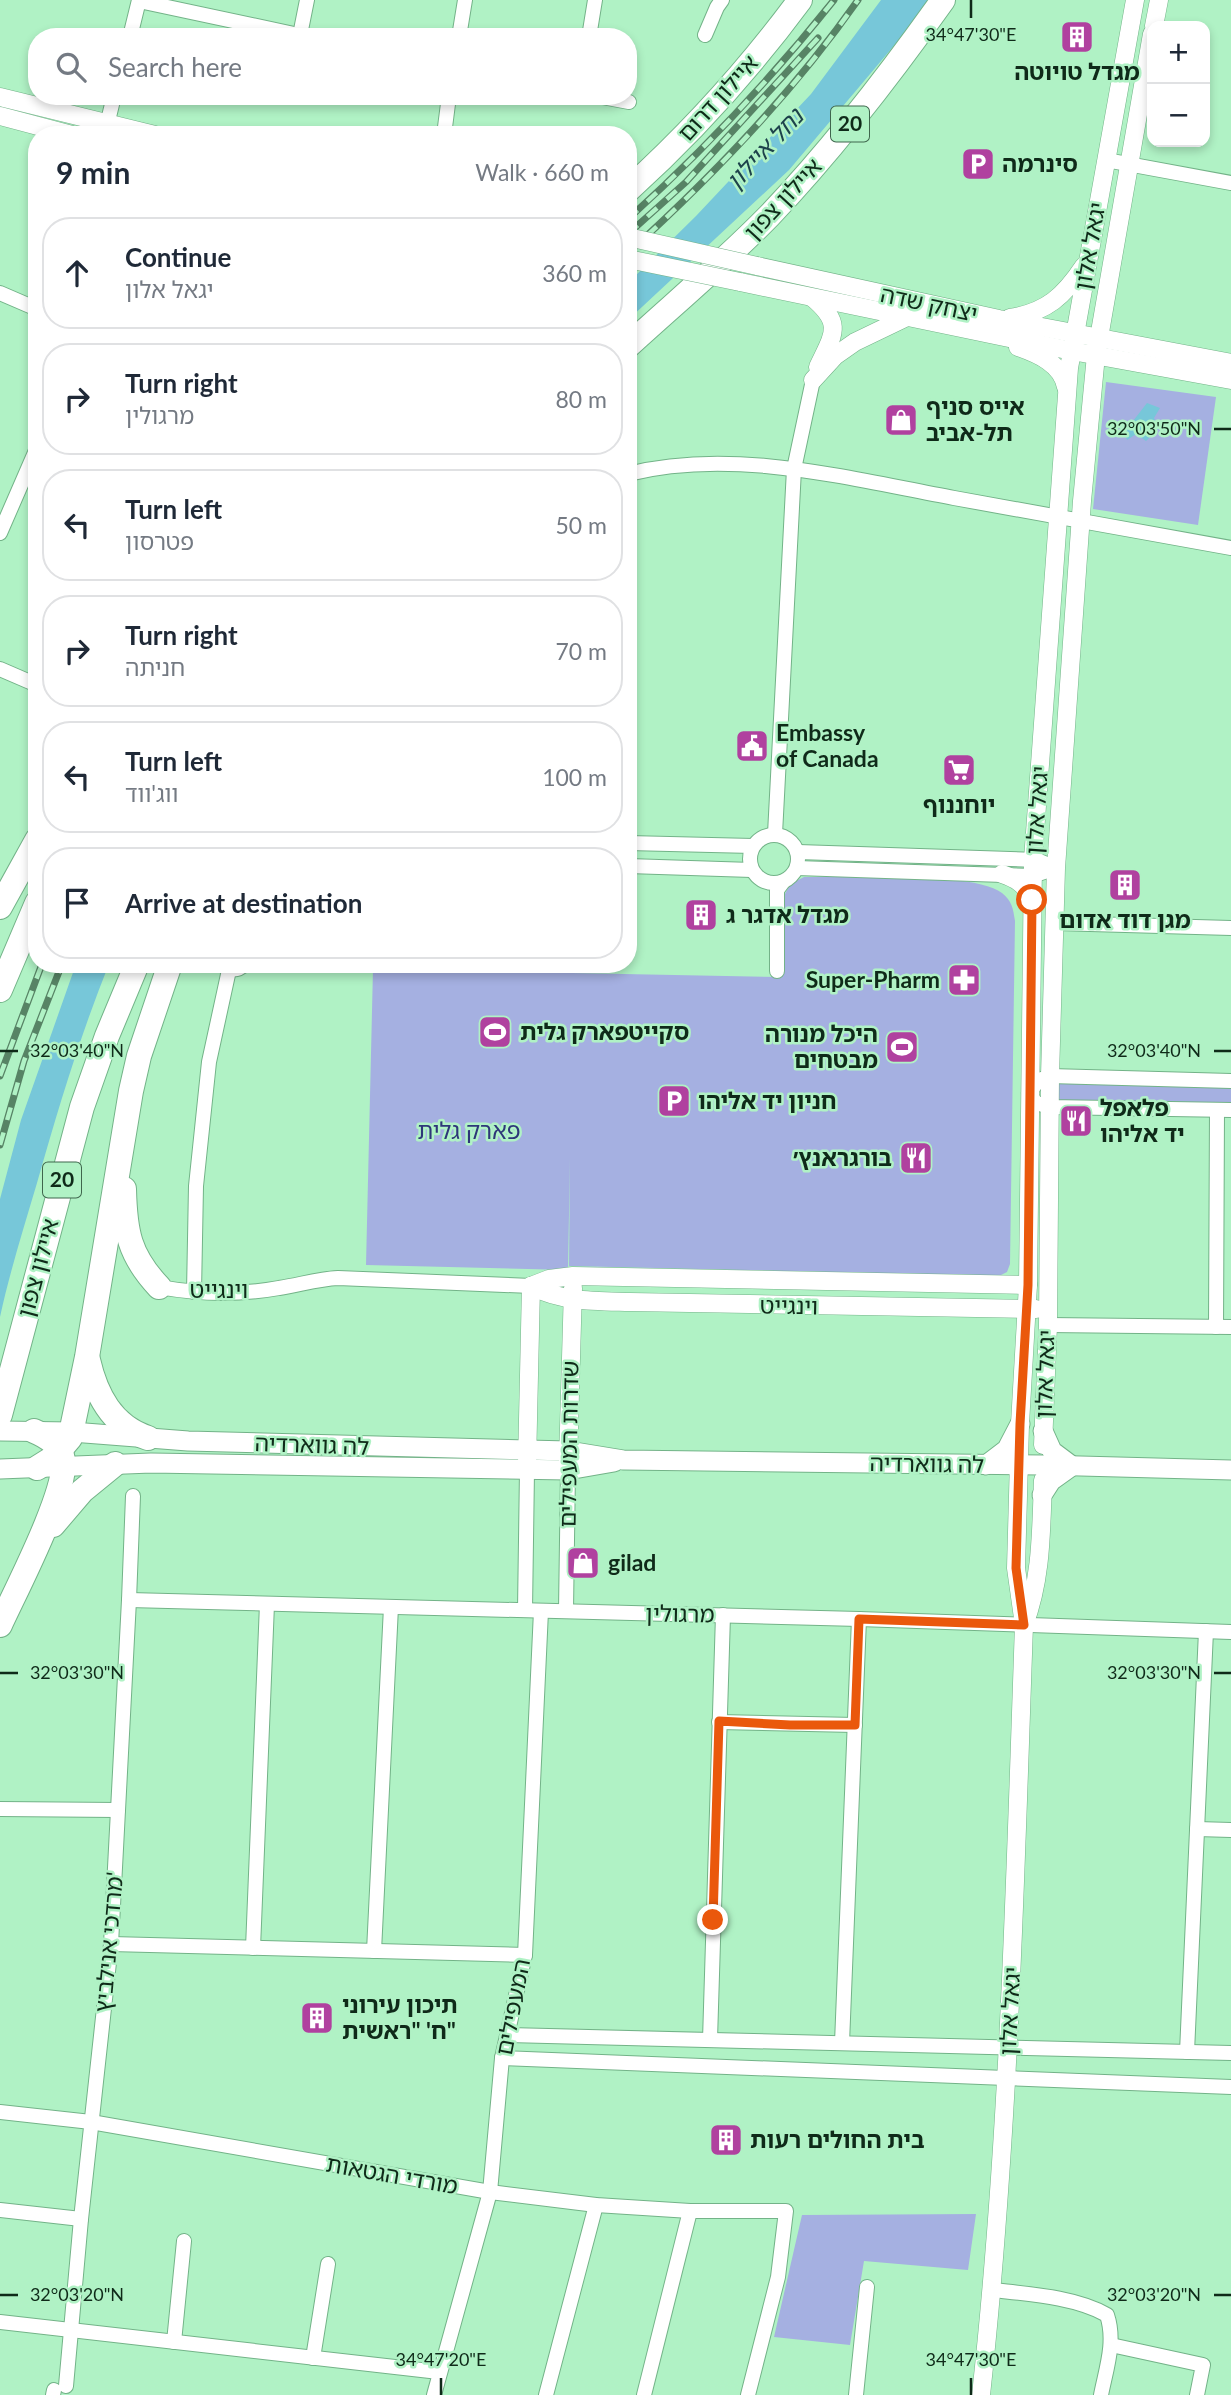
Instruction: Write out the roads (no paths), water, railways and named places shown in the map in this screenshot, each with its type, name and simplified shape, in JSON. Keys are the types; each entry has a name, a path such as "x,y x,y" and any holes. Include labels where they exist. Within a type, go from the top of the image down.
{"highway":[{"name":"איילון דרום","path":"637,181 700,120 755,58 800,0"},
{"name":"איילון צפון","path":"637,338 746,239 786,197 866,105 943,0"},
{"path":"0,907 28,856"},
{"path":"0,990 28,924"},
{"name":"איילון צפון","path":"0,1415 82,1107 133,973"},
{"path":"0,1625 33,1555 60,1486 65,1450 87,1357 122,1139 139,1056 167,973"},
{"path":"122,1139 124,1213 128,1235 140,1266 159,1287"},
{"path":"87,1357 95,1383 113,1415 126,1429 148,1438"},
{"path":"29,1430 65,1450"},
{"path":"19,1469 65,1450"},
{"path":"33,1555 56,1521 82,1491 115,1464"}],"main road":[{"path":"985,1465 1007,1449 1020,1424"},
{"path":"0,1431 29,1430"},
{"path":"1042,1495 1051,1481 1072,1466 1052,1451 1043,1431"},
{"name":"לה גווארדיה","path":"65,1450 148,1438 326,1446 527,1450 568,1460 1043,1465 1231,1470"},
{"name":"לה גווארדיה","path":"65,1450 115,1464 527,1470 568,1460"}],"street":[{"path":"305,28 307,0"},
{"path":"460,28 465,0"},
{"path":"591,28 596,0"},
{"path":"705,36 722,0"},
{"name":"יגאל אלון","path":"981,2395 993,2290 1009,2046 1024,1625 1016,1568 1018,1465 1028,1285 1033,868 1067,390 1087,260 1135,0"},
{"path":"1155,21 1159,0"},
{"path":"132,28 139,1 266,28"},
{"name":"יגאל אלון","path":"1024,1625 1034,1597 1039,1568 1048,1325 1050,1076 1056,868 1081,521 1098,347 1147,62"},
{"path":"0,97 94,126"},
{"path":"108,126 112,105"},
{"path":"445,126 448,105"},
{"path":"0,116 38,126"},
{"path":"1106,160 1231,183"},
{"name":"יצחק שדה","path":"637,239 999,319 1073,342"},
{"name":"יצחק שדה","path":"637,260 968,330 1098,347 1231,380"},
{"path":"999,319 1026,315 1046,307 1067,289 1087,260"},
{"path":"0,293 28,305"},
{"path":"775,834 794,469 813,380 829,344 834,323 828,312 813,297"},
{"path":"813,380 835,356 855,342 907,317"},
{"path":"968,330 1028,351 1050,363 1061,373 1067,390"},
{"name":"יצחק שדה","path":"1098,347 1231,363"},
{"path":"637,472 708,464 794,469 1231,548"},
{"path":"0,533 28,469"},
{"path":"0,669 28,681"},
{"path":"637,867 756,874 775,883 783,881 797,868 798,852 789,839 775,834 759,839 750,853 756,874 771,908 776,939"},
{"path":"637,843 753,846"},
{"path":"798,852 1056,868"},
{"path":"797,868 1002,874 1033,868"},
{"path":"1002,874 1020,881 1032,900"},
{"path":"777,971 777,890 783,881"},
{"path":"1055,923 1231,928"},
{"path":"194,1292 196,1186 209,1062 225,973"},
{"path":"1048,1325 1223,1327 1224,1110 1050,1107 1036,1103 1029,1093 1040,1080 1050,1076 1231,1081"},
{"name":"וינגייט","path":"531,1286 549,1279 573,1276 1028,1285"},
{"name":"שדרות המעפילים","path":"566,1611 573,1276"},
{"name":"וינגייט","path":"159,1287 194,1292 268,1289 316,1279 338,1278 531,1286 553,1296 573,1300 1027,1310 1048,1303"},
{"name":"שדרות המעפילים","path":"525,1610 531,1286"},
{"name":"מרדכי אנילביץ'","path":"58,2390 71,2330 111,1944 130,1600 133,1496"},
{"name":"מרגולין","path":"130,1600 723,1615 1231,1632"},
{"path":"253,1948 267,1604"},
{"path":"374,1951 390,1607"},
{"name":"המעפילים","path":"434,2395 490,2192 502,2058 525,1955 541,1611"},
{"path":"710,2039 723,1615"},
{"path":"842,2043 859,1619"},
{"path":"1187,2052 1206,1631"},
{"path":"719,1721 855,1725"},
{"path":"0,1809 118,1810"},
{"path":"1197,1829 1231,1830"},
{"path":"111,1944 525,1955"},
{"path":"508,2035 1231,2053"},
{"path":"502,2058 1231,2087"},
{"name":"מורדי הגטאות","path":"0,2112 91,2122 490,2192 596,2206 690,2211 786,2211 778,2277 748,2395"},
{"path":"546,2395 596,2206"},
{"path":"0,2210 81,2219"},
{"path":"643,2395 690,2211"},
{"path":"174,2342 184,2241"},
{"path":"313,2358 328,2264"},
{"path":"856,2395 867,2287"},
{"path":"993,2290 1036,2295 1107,2315 1111,2345 1101,2395"},
{"path":"0,2322 439,2372"},
{"path":"1111,2345 1203,2365 1197,2395"}],"water":[{"name":"נחל איילון","path":"881,0 929,0 919,16 789,170 637,312 637,274 811,94"},
{"path":"1147,403 1160,408 1154,418 1159,428 1146,441 1136,434 1127,440 1122,427 1133,421"},
{"path":"73,973 106,973 61,1100 0,1317 0,1199 21,1120"}],"railway":[{"path":"637,211 735,114 834,0"},
{"path":"637,245 721,164 779,101 858,0"},
{"path":"637,226 686,182 818,38"},
{"path":"0,1076 39,973"},
{"path":"0,1145 24,1061 58,973"}],"place":[{"name":"מגדל טויוטה","path":"1077,37"},
{"name":"סינרמה","path":"978,164"},
{"name":"אייס סניף תל-אביב","path":"901,420"},
{"name":"Embassy of Canada","path":"752,746"},
{"name":"יוחננוף","path":"959,770"},
{"name":"מגן דוד אדום","path":"1125,885"},
{"name":"מגדל אדגר ג","path":"701,915"},
{"name":"Super-Pharm","path":"964,980"},
{"name":"סקייטפארק גלית","path":"495,1032"},
{"name":"היכל מנורה מבטחים","path":"902,1047"},
{"name":"חניון יד אליהו","path":"674,1101"},
{"name":"פלאפל יד אליהו","path":"1076,1121"},
{"name":"בורגראנץ׳","path":"916,1158"},
{"name":"gilad","path":"583,1563"},
{"name":"תיכון עירוני ח' \"ראשית\"","path":"317,2018"},
{"name":"בית החולים רעות","path":"726,2140"}],"park label":[{"name":"פארק גלית","path":"469,1131"}]}
